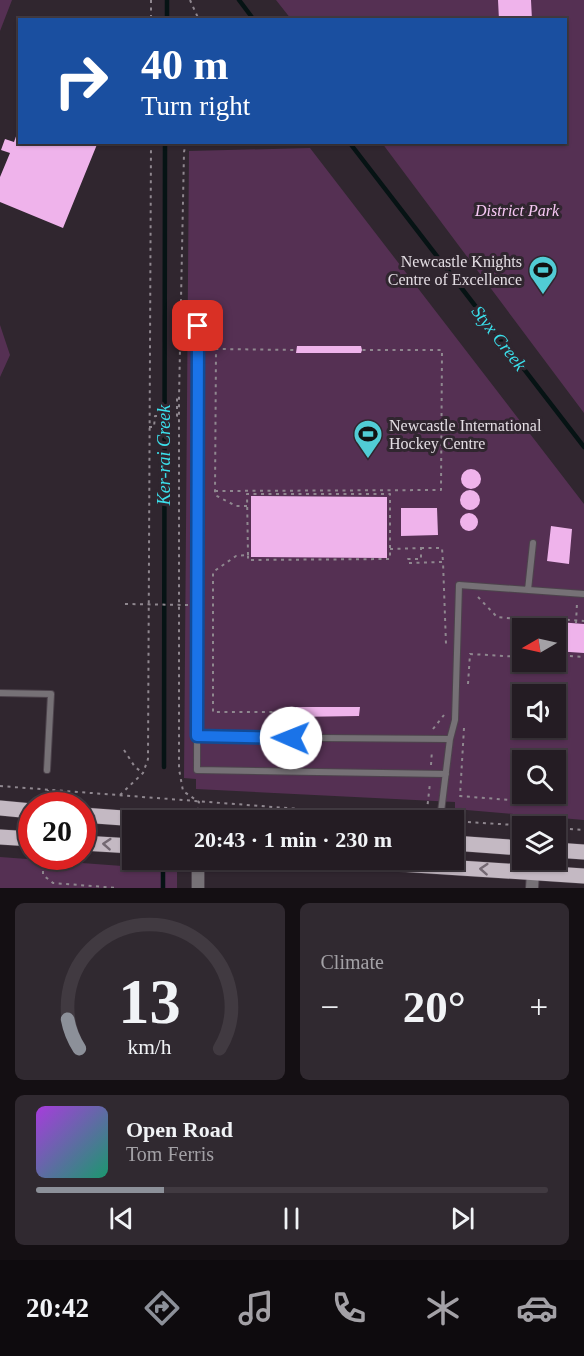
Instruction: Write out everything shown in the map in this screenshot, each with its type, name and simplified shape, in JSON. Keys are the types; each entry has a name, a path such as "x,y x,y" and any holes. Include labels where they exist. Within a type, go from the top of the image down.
{"main road":[{"path":"0,808 18,810"},
{"path":"96,816 122,818"},
{"path":"0,837 18,838"},
{"path":"96,844 122,845"},
{"path":"464,844 512,847"},
{"path":"566,851 584,852"},
{"path":"434,870 532,880 584,876"}],"street":[{"path":"198,870 198,888"}],"lane":[{"path":"198,326 196,770 446,774"},
{"path":"528,590 533,543"},
{"path":"441,810 450,739 455,720 459,585 580,594"},
{"path":"0,693 51,694 47,770"},
{"path":"197,736 450,739"}],"path":[{"path":"151,0 151,18"},
{"path":"190,0 198,18"},
{"path":"120,795 143,773 148,759 150,144"},
{"path":"186,144 179,398 177,605 179,769 183,791 199,802"},
{"path":"247,506 236,506 215,495 216,349 296,350"},
{"path":"215,491 441,490 442,350 362,350"},
{"path":"149,427 154,427 155,416 177,416 177,398 179,398"},
{"path":"247,494 390,494 390,560 304,558 248,560 250,529 247,506 247,494"},
{"path":"421,548 421,559 408,559 408,563 442,562"},
{"path":"390,549 442,548 446,654"},
{"path":"248,555 236,556 213,572 213,712 296,712"},
{"path":"576,622 580,594"},
{"path":"445,597 479,597 497,617 512,618"},
{"path":"125,604 196,604"},
{"path":"566,621 584,621"},
{"path":"467,689 470,654 512,656"},
{"path":"566,655 582,656"},
{"path":"427,810 434,727 447,712"},
{"path":"465,725 460,796 512,800"},
{"path":"124,750 135,767 143,773"},
{"path":"0,786 306,810"},
{"path":"198,810 199,802"},
{"path":"464,822 512,825"},
{"path":"566,829 584,830"},
{"path":"43,870 43,875 53,883 117,888"}],"green space":[{"path":"0,0 12,0 0,31"},
{"name":"District Park","path":"276,0 584,0 584,413 383,144 567,144 567,18 290,18"},
{"name":"Newcastle International Hockey Centre","path":"310,148 584,504 584,820 566,818 566,816 537,816 455,809 455,802 196,789 196,779 184,778 189,151"},
{"path":"0,325 10,355 0,377"},
{"path":"0,857 18,858 18,870 96,870 96,864 122,866 122,870 177,870 177,888 0,888"}],"building":[{"path":"498,0 531,0 532,18 499,18"},
{"path":"18,131 18,144 97,144 63,228 0,202 0,177 10,153 1,150 5,139 14,142"},
{"path":"297,346 361,346 362,350 361,353 296,353"},
{"path":"471,469 478,472 481,479 478,486 471,489 464,486 461,479 464,472"},
{"path":"470,490 477,493 480,500 477,507 470,510 463,507 460,500 463,493"},
{"path":"251,496 387,497 387,558 251,557"},
{"path":"401,508 437,508 438,535 401,536"},
{"path":"469,513 475,516 478,522 475,528 469,531 463,528 460,522 463,516"},
{"path":"551,526 572,529 569,564 547,561"},
{"path":"566,623 584,624 584,653 566,652"},
{"path":"296,707 360,707 359,716 295,717"}],"waterway":[{"name":"Ker-rai Creek","path":"167,0 167,18"},
{"name":"Styx Creek","path":"239,0 252,18"},
{"name":"Ker-rai Creek","path":"164,767 165,144"},
{"name":"Styx Creek","path":"351,144 584,447"},
{"name":"Ker-rai Creek","path":"163,872 163,888"}],"place":[{"name":"Newcastle Knights Centre of Excellence","path":"543,296"},
{"name":"Newcastle International Hockey Centre","path":"368,460"}],"route":[{"path":"198,326 197,736 291,738"}]}
